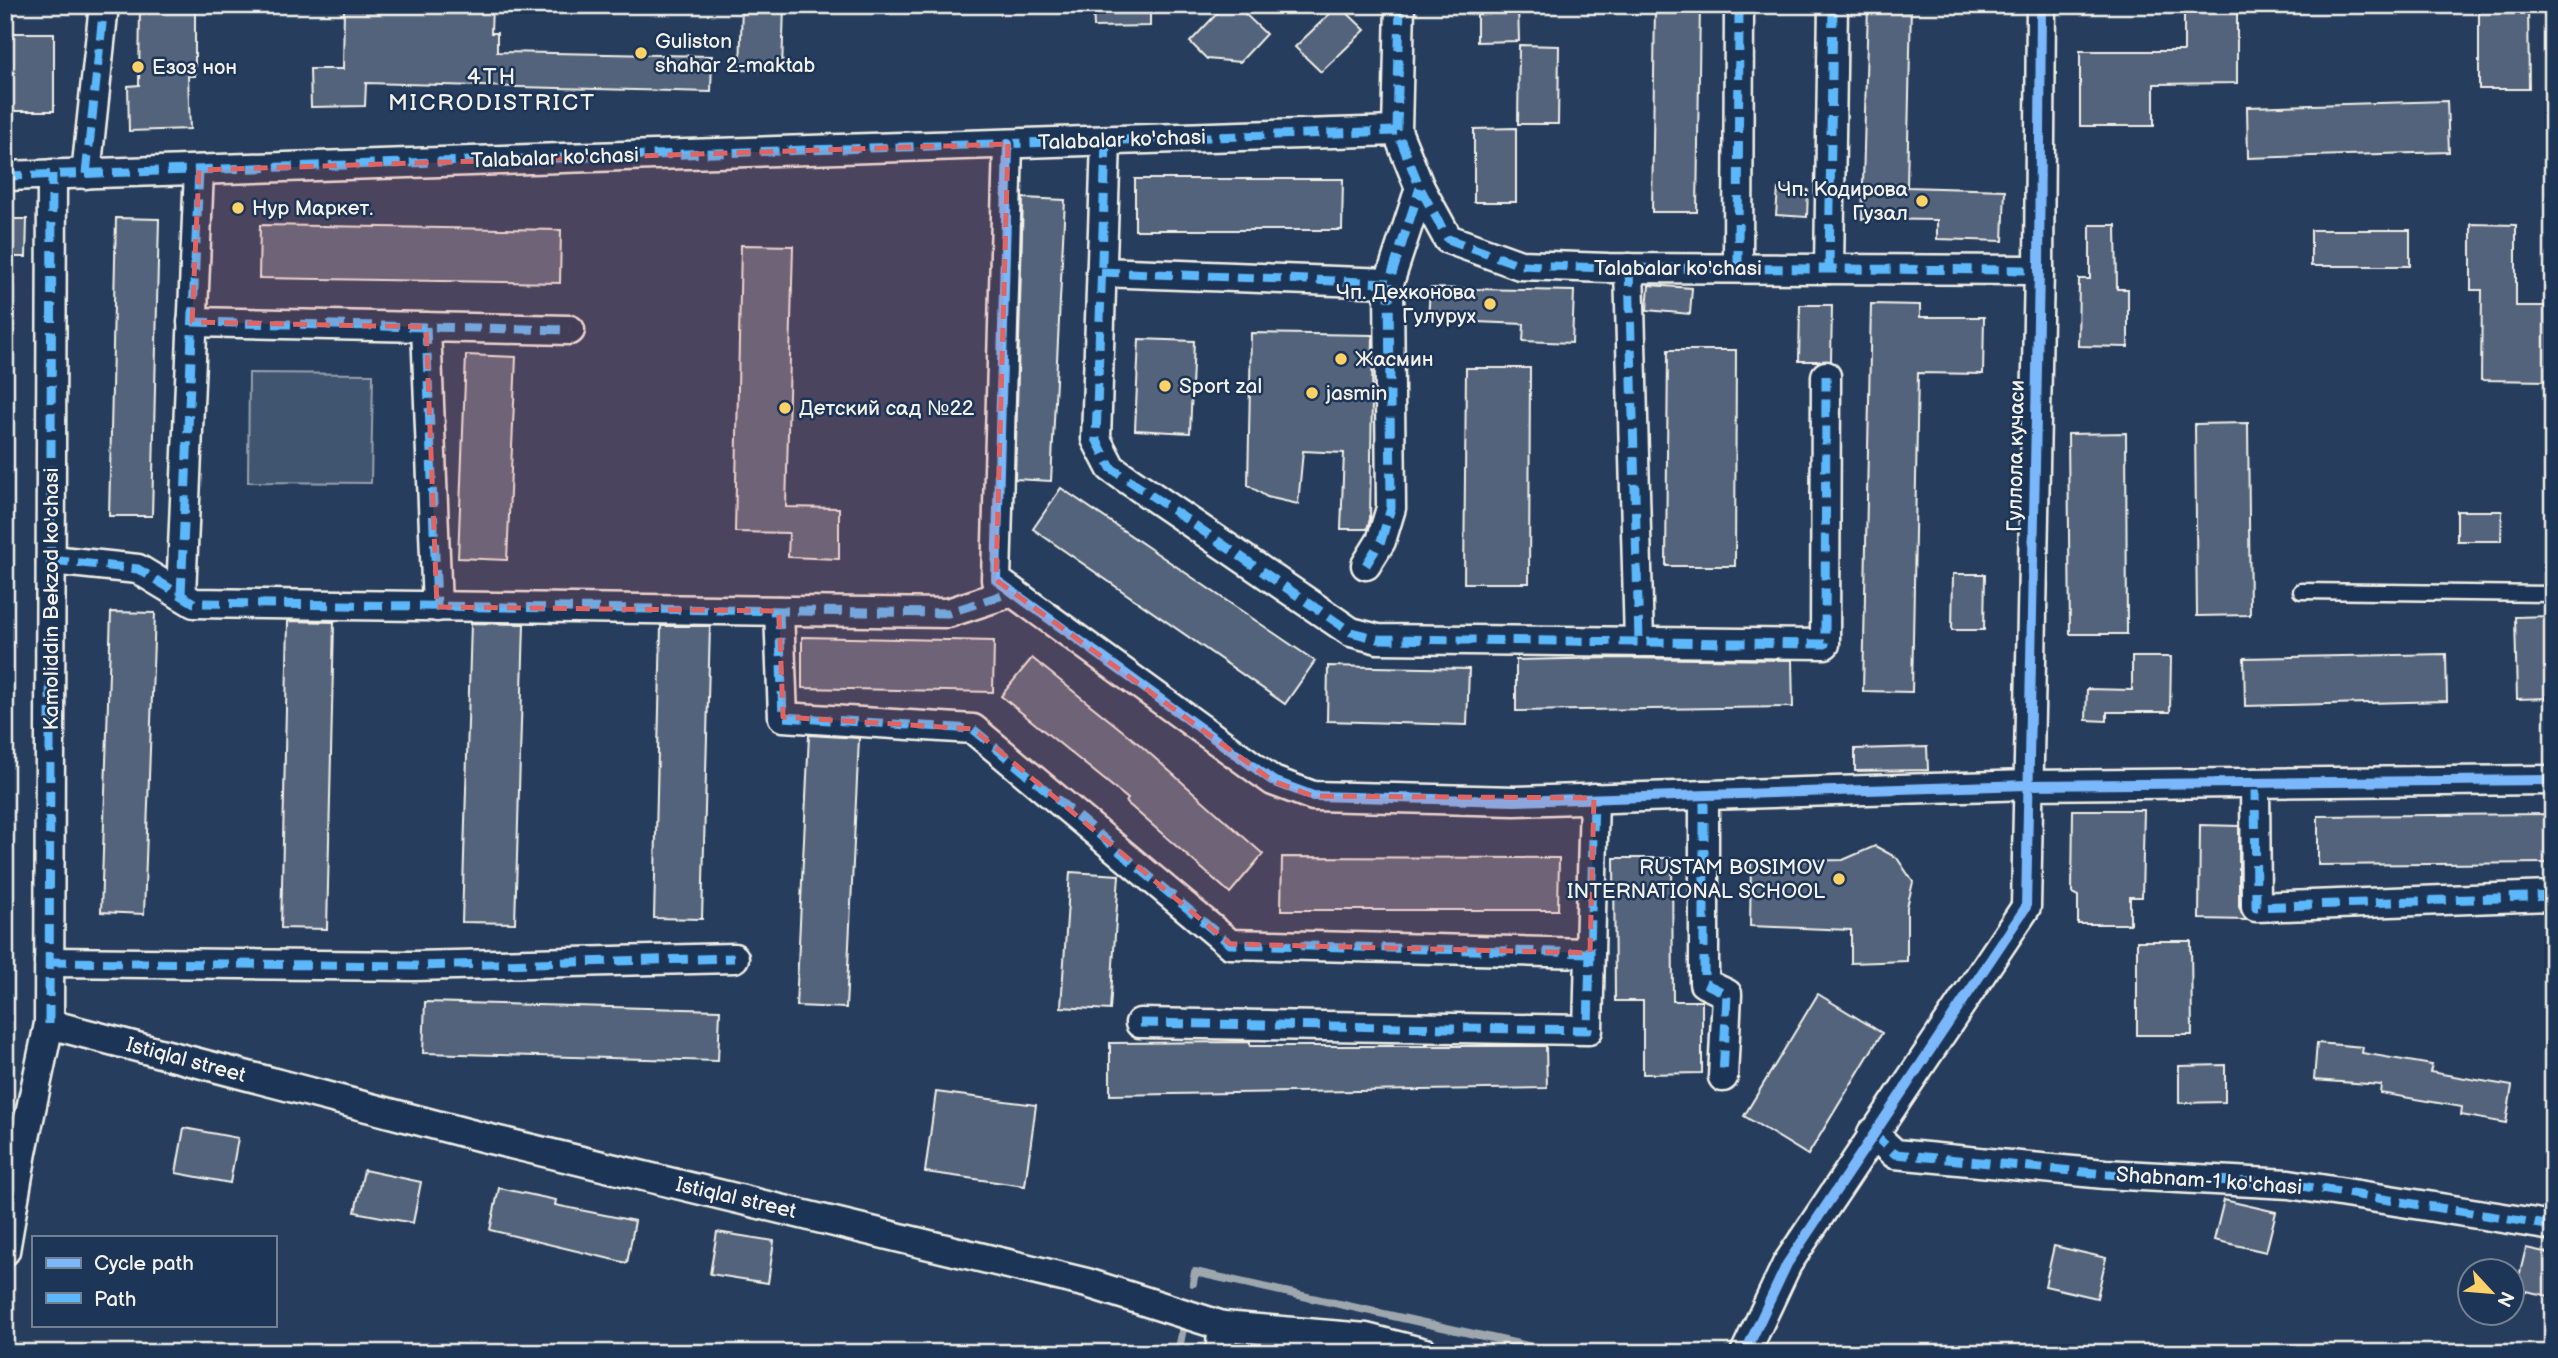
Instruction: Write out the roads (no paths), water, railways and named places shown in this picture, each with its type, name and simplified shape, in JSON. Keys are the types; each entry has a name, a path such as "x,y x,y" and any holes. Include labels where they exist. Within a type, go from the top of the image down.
{"street":[{"path":"86,173 104,5"},
{"path":"1397,131 1400,5"},
{"path":"1738,268 1739,5"},
{"path":"1829,269 1833,5"},
{"name":"Гуллола кучаси","path":"1872,1133 2026,907 2039,270 2041,5"},
{"name":"Talabalar ko'chasi","path":"5,176 1397,131 1420,188 1448,239 1520,265 2039,270"},
{"path":"1106,141 1096,439 1111,468 1351,632 1378,639 1825,643 1826,376"},
{"path":"1008,144 996,580 1273,781 1313,796 1515,801 2028,785 2553,780"},
{"path":"181,595 199,170"},
{"name":"Kamoliddin Bekzod ko'chasi","path":"5,1251 49,1024 52,174"},
{"path":"1366,565 1381,541 1391,508 1389,283 1420,188"},
{"path":"1629,268 1639,642"},
{"path":"1101,272 1389,283"},
{"path":"192,322 570,330"},
{"path":"426,327 437,607"},
{"path":"51,560 138,569 194,603 948,613 1012,592"},
{"path":"779,611 783,717 973,729 1230,944 1590,953"},
{"path":"2255,783 2256,907 2553,896"},
{"path":"1704,795 1704,982 1727,994 1723,1077"},
{"path":"1140,1023 1588,1030 1594,798"},
{"path":"49,962 414,967 734,958"},
{"name":"Istiqlal street","path":"49,1024 482,1137 1087,1283 1222,1339 1366,1338 1425,1353"},
{"path":"1745,1353 1787,1264 1872,1133"},
{"name":"Shabnam-1 ko'chasi","path":"1872,1133 1895,1154 2105,1174 2289,1184 2553,1226"}],"lane":[{"path":"2301,591 2553,594"}],"waterway":[{"path":"1193,1283 1195,1272 1559,1353"},
{"path":"1178,1353 1184,1324"}],"place":[{"name":"Guliston shahar 2-maktab","path":"641,53"},
{"name":"Езоз нон","path":"138,67"},
{"name":"Чп. Кодирова Гузал","path":"1922,201"},
{"name":"Нур Маркет.","path":"238,208"},
{"name":"Чп. Дехконова Гулурух","path":"1490,304"},
{"name":"Жасмин","path":"1341,359"},
{"name":"Sport zal","path":"1165,386"},
{"name":"jasmin","path":"1312,393"},
{"name":"Детский сад №22","path":"785,408"},
{"name":"RUSTAM BOSIMOV INTERNATIONAL SCHOOL","path":"1839,879"}],"district":[{"name":"4TH MICRODISTRICT","path":"492,90"}]}
